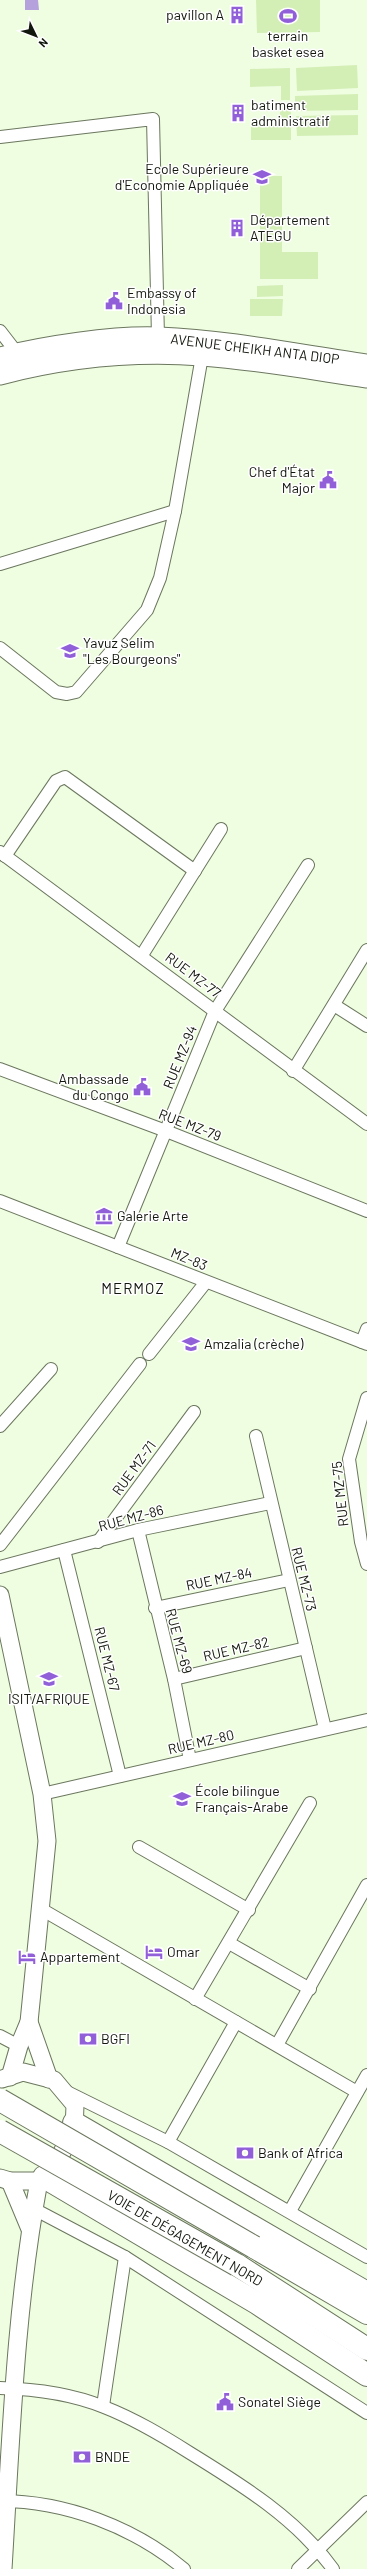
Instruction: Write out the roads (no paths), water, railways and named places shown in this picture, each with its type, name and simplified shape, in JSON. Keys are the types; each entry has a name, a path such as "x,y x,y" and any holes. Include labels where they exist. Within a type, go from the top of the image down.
{"highway":[{"name":"VOIE DE DÉGAGEMENT NORD","path":"0,2100 367,2313"},
{"path":"74,2123 367,2293"},
{"name":"VOIE DE DÉGAGEMENT NORD","path":"0,2131 237,2265 367,2349"},
{"path":"42,2179 257,2303 367,2375"},
{"path":"308,2336 367,2360"}],"main road":[{"name":"AVENUE CHEIKH ANTA DIOP","path":"9,355 93,342 158,337 209,341 367,364"},
{"name":"AVENUE CHEIKH ANTA DIOP","path":"0,375 88,358 156,355 202,356 367,378"}],"street":[{"path":"0,137 153,119 158,337"},
{"path":"0,331 9,355"},
{"path":"0,648 56,692 67,694 76,692 147,610 160,578 175,511 202,356"},
{"path":"0,564 175,511"},
{"path":"2,854 56,781 65,778 195,871"},
{"path":"142,956 221,829"},
{"name":"RUE MZ-77","path":"2,854 142,956 293,1071 367,1124"},
{"name":"RUE MZ-94","path":"118,1247 215,1011 308,865"},
{"path":"293,1071 367,950"},
{"path":"334,1005 367,1026"},
{"name":"RUE MZ-79","path":"0,1069 166,1131 367,1211"},
{"name":"MZ-83","path":"0,1201 365,1343"},
{"path":"149,1354 206,1282"},
{"path":"365,1343 367,1329"},
{"path":"0,1545 140,1364"},
{"path":"0,1426 51,1369"},
{"name":"RUE MZ-75","path":"367,1398 349,1459 367,1564"},
{"name":"RUE MZ-71","path":"98,1542 194,1412"},
{"name":"RUE MZ-73","path":"256,1436 270,1503 325,1730"},
{"name":"RUE MZ-86","path":"0,1568 138,1530 270,1503"},
{"name":"RUE MZ-69","path":"138,1530 155,1608 174,1679 190,1760"},
{"name":"RUE MZ-67","path":"64,1550 120,1776"},
{"name":"RUE MZ-84","path":"155,1608 289,1580"},
{"path":"0,1595 4,1635 42,1794 47,1841 29,2022 5,2078"},
{"name":"RUE MZ-82","path":"174,1679 306,1648"},
{"name":"RUE MZ-80","path":"42,1794 367,1720"},
{"path":"195,1999 249,1910 310,1803"},
{"path":"139,1847 249,1910"},
{"path":"277,2045 310,1989 367,1885"},
{"path":"41,1909 357,2092"},
{"path":"229,1943 310,1989"},
{"path":"29,2022 49,2079"},
{"path":"168,2142 236,2022"},
{"path":"0,2036 18,2046"},
{"path":"3,2569 7,2389 20,2312 30,2229 42,2179 56,2163 74,2131 74,2105 54,2080 23,2072 5,2078"},
{"path":"290,2211 367,2075"},
{"path":"62,2090 168,2142 290,2211 367,2257"},
{"path":"30,2229 5,2179 42,2179"},
{"path":"34,2209 125,2257 367,2413"},
{"path":"103,2406 125,2257"},
{"path":"7,2389 46,2392 103,2406 157,2433 221,2472 261,2499 318,2548 333,2569"},
{"path":"4,2501 45,2505 96,2519 150,2545 184,2569"},
{"path":"298,2569 367,2502"}],"place":[{"name":"pavillon A","path":"237,15"},
{"name":"terrain basket esea","path":"288,16"},
{"name":"batiment administratif","path":"238,113"},
{"name":"Ecole Supérieure d'Economie Appliquée","path":"262,177"},
{"name":"Département ATEGU","path":"237,228"},
{"name":"Embassy of Indonesia","path":"114,301"},
{"name":"Chef d'État Major","path":"328,480"},
{"name":"Yavuz Selim \"Les Bourgeons\"","path":"70,651"},
{"name":"Ambassade du Congo","path":"142,1087"},
{"name":"Galerie Arte","path":"104,1216"},
{"name":"Amzalia (crèche)","path":"191,1344"},
{"name":"ISIT/AFRIQUE","path":"49,1679"},
{"name":"École bilingue Français-Arabe","path":"182,1799"},
{"name":"Omar","path":"154,1952"},
{"name":"Appartement","path":"27,1957"},
{"name":"BGFI","path":"88,2039"},
{"name":"Bank of Africa","path":"245,2153"},
{"name":"Sonatel Siège","path":"225,2402"},
{"name":"BNDE","path":"82,2457"}],"district":[{"name":"MERMOZ","path":"133,1289"}]}
